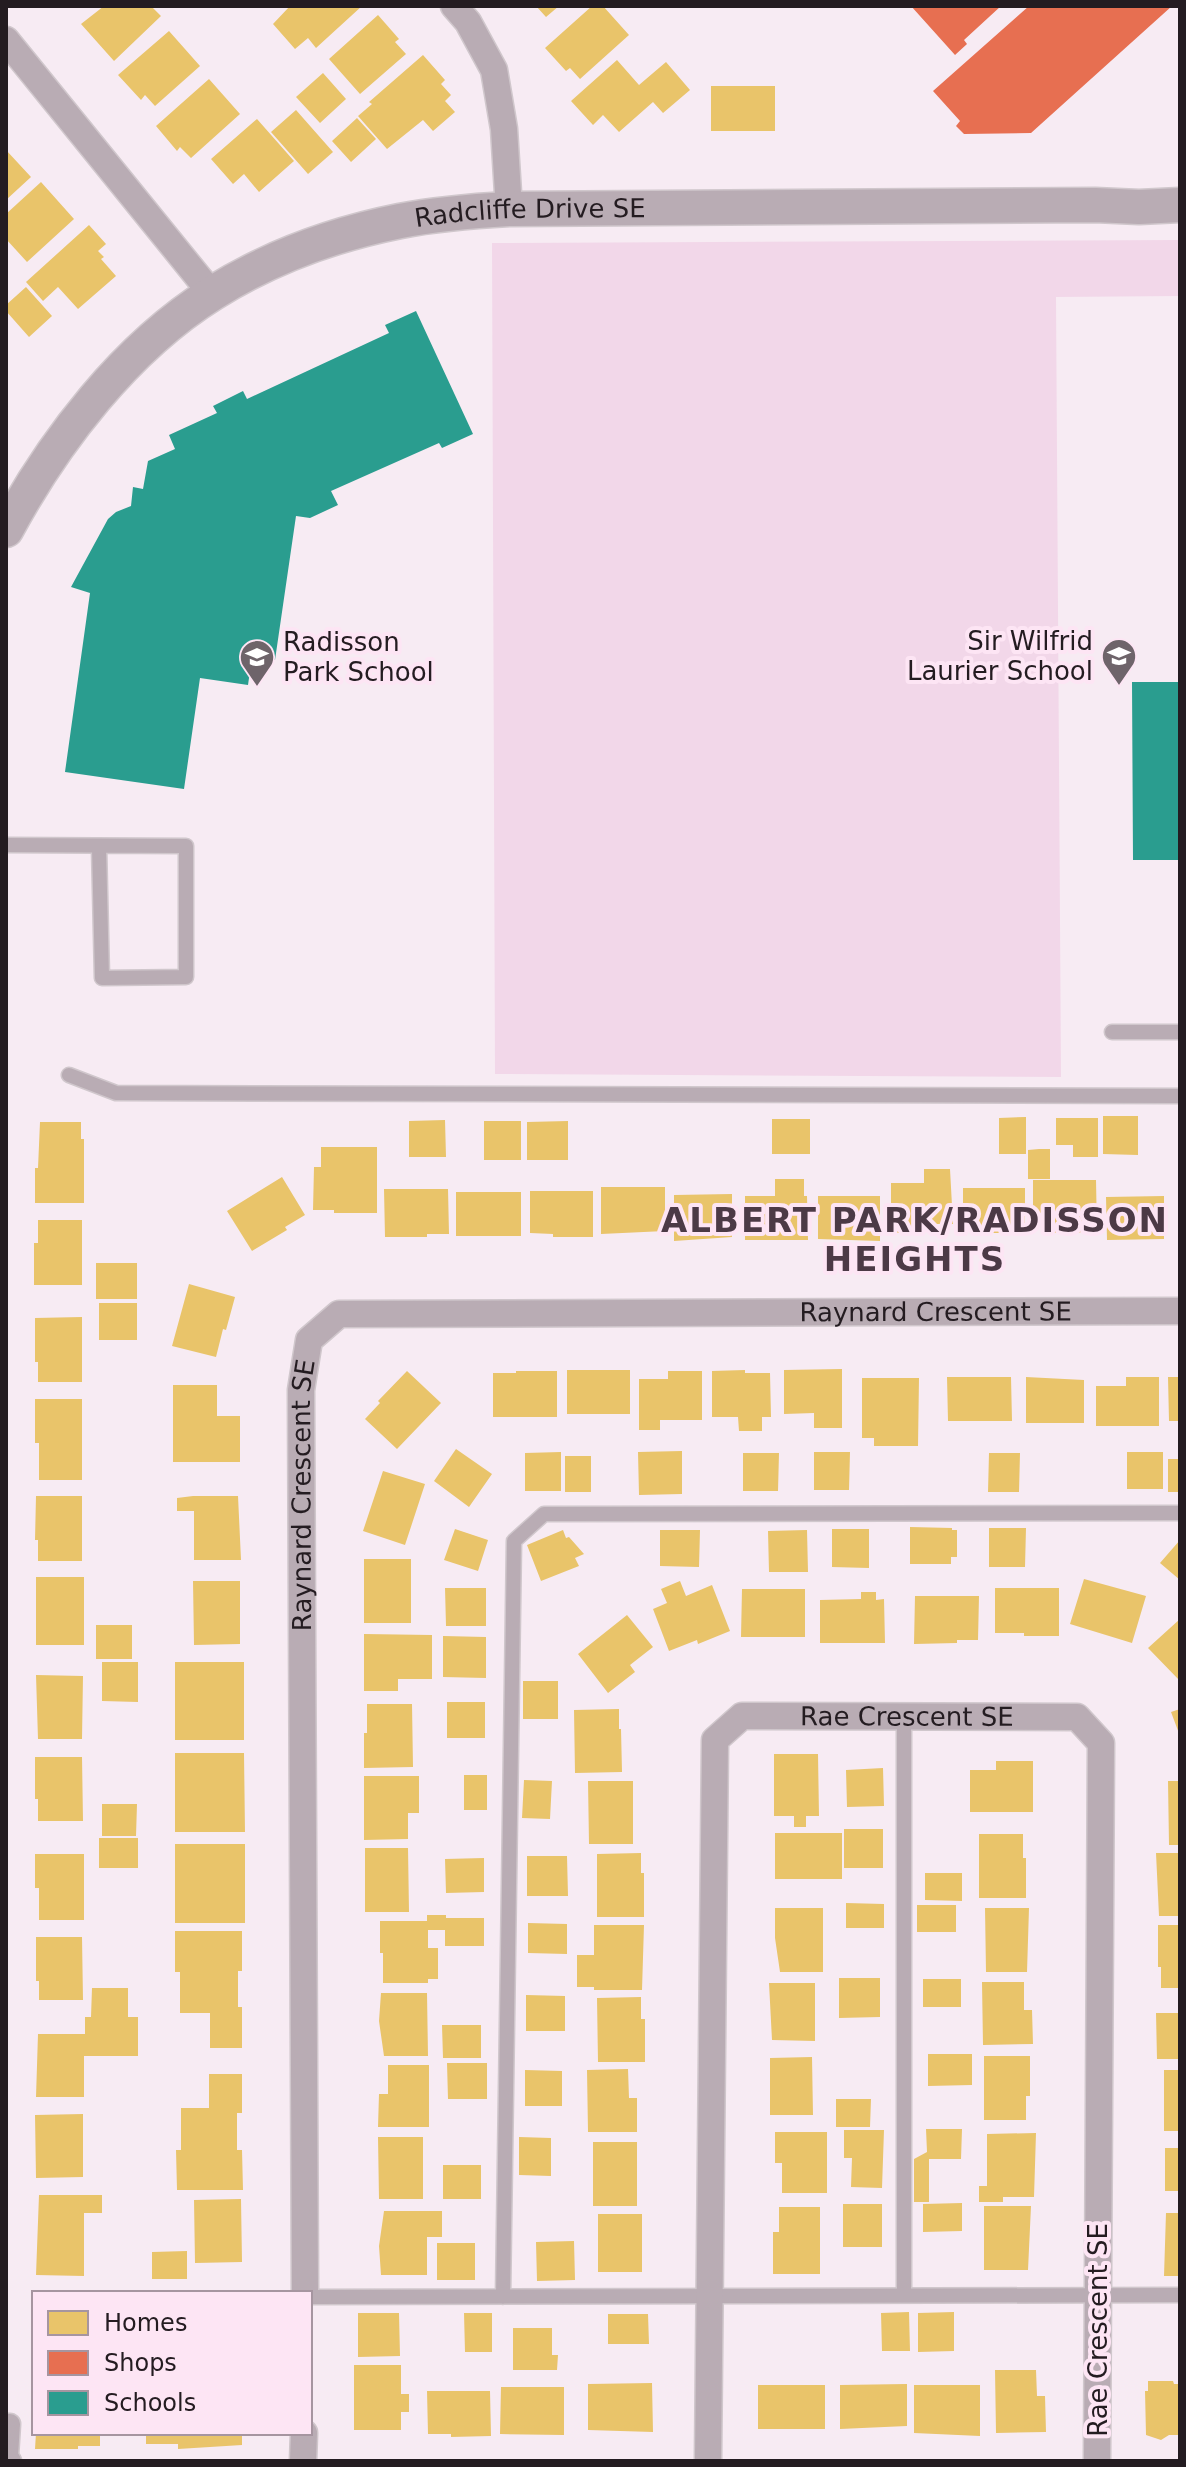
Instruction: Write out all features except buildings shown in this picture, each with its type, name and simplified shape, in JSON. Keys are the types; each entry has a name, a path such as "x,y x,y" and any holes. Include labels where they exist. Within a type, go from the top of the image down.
{"street":[{"path":"454,6 468,22 494,70 504,129 509,209"},
{"path":"6,40 212,294"},
{"name":"Radcliffe Drive SE","path":"6,530 48,459 97,396 152,341 212,294 299,251 345,235 399,221 509,209 1180,205"},
{"name":"Raynard Crescent SE","path":"305,2291 301,1390 309,1340 339,1314 1180,1311"},
{"name":"Rae Crescent SE","path":"708,2461 715,1740 742,1716 1077,1717 1101,1743 1097,2461"},
{"path":"6,2424 10,2424 8,2456 11,2461"},
{"path":"303,2461 304,2435"}],"lane":[{"path":"6,845 186,846 186,977 102,978 99,847"},
{"path":"1112,1032 1180,1032"},
{"path":"69,1075 116,1093 1180,1096"},
{"path":"503,2297 514,1541 544,1514 1180,1513"},
{"path":"904,1716 904,2295"},
{"path":"312,2297 1180,2295"}],"shaded area":[{"path":"1180,240 1180,296 1056,297 1061,1077 495,1074 492,243"}],"place":[{"name":"Sir Wilfrid Laurier School","path":"1119,687"},
{"name":"Radisson Park School","path":"257,688"}],"district":[{"name":"ALBERT PARK/RADISSON HEIGHTS","path":"915,1240"}]}
